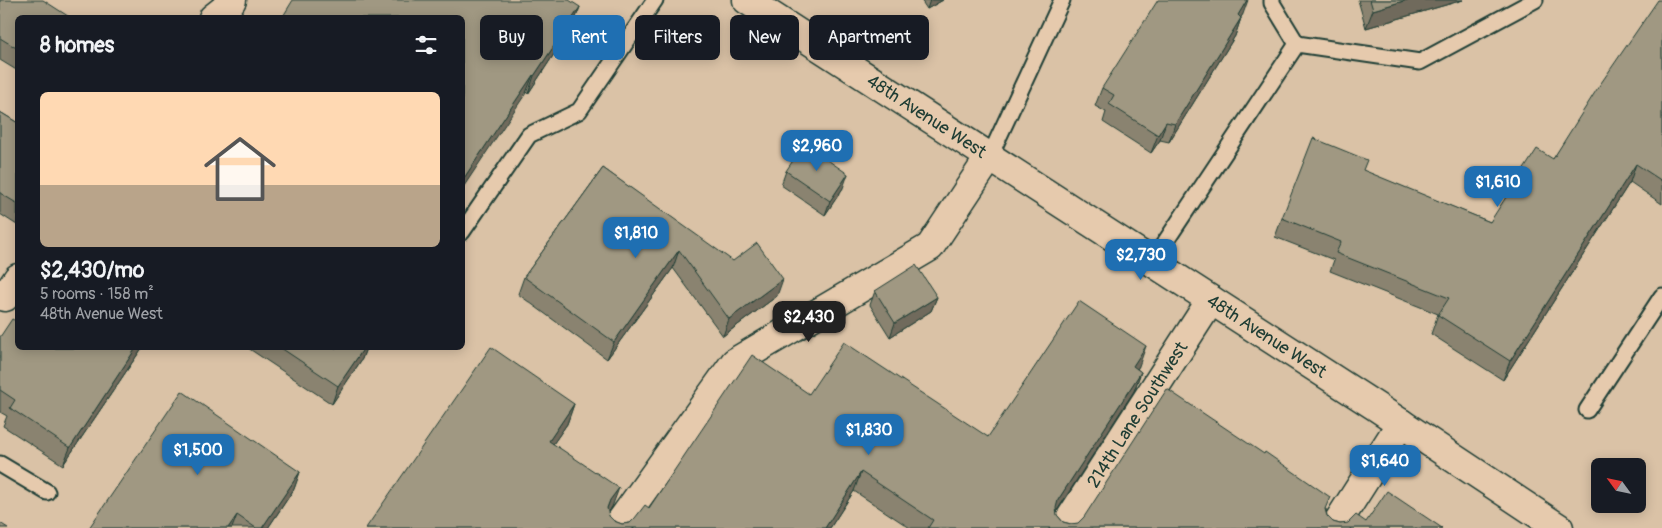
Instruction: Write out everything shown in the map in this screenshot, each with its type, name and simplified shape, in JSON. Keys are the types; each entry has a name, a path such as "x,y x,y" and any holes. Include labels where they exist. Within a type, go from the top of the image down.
{"main road":[{"path":"217,15 232,0"},
{"name":"48th Avenue West","path":"747,0 1401,423 1559,528"},
{"path":"616,528 735,362 930,247 989,158"},
{"name":"214th Lane Southwest","path":"1064,528 1211,300"},
{"path":"1334,528 1401,423"}],"lane":[{"path":"465,228 529,135 579,111 654,0"},
{"path":"989,158 1062,0"},
{"path":"1272,0 1297,44"},
{"path":"1297,44 1420,62 1535,0"},
{"path":"1152,262 1297,44"},
{"path":"1587,410 1662,296"},
{"path":"0,464 47,492"}],"building":[{"path":"0,0 43,0 66,15 15,15 15,47 0,38"},
{"path":"293,0 569,0 580,7 575,15 553,15 553,48 465,177 465,15 284,15"},
{"path":"1158,0 1247,0 1238,15 1241,18 1175,124 1166,122 1158,135 1109,104 1114,95 1102,88"},
{"path":"1370,0 1407,0 1373,10"},
{"path":"1658,0 1662,0 1662,181 1636,164 1510,361 1438,315 1449,298 1336,253 1341,242 1282,218 1313,138 1367,160 1363,170 1490,222 1537,149 1553,159 1599,86"},
{"path":"0,112 15,121 15,202 0,193"},
{"path":"804,144 848,174 830,201 786,171"},
{"path":"603,168 733,261 757,243 783,279 729,319 679,250 614,342 524,277"},
{"path":"916,265 937,297 895,323 875,291"},
{"path":"1079,301 1146,346 1133,366 1141,372 1058,500 1057,515 1063,522 1078,523 1084,517 1167,389 1264,454 1265,452 1330,497 1325,509 1327,516 1333,522 1340,524 1348,523 1356,515 1366,522 1387,491 1442,528 928,528 933,520 861,472 825,528 366,528 491,347 574,404 549,441 619,488 610,500 607,508 609,516 614,521 622,524 630,523 645,505 649,508 752,355 809,394 844,342 988,437"},
{"path":"12,319 15,320 15,350 135,350 70,448 10,408 15,400 0,390 0,337"},
{"path":"284,350 363,350 338,386"},
{"path":"182,391 300,472 262,528 256,528 237,515 228,528 89,528"},
{"path":"0,523 8,528 0,528"}]}
